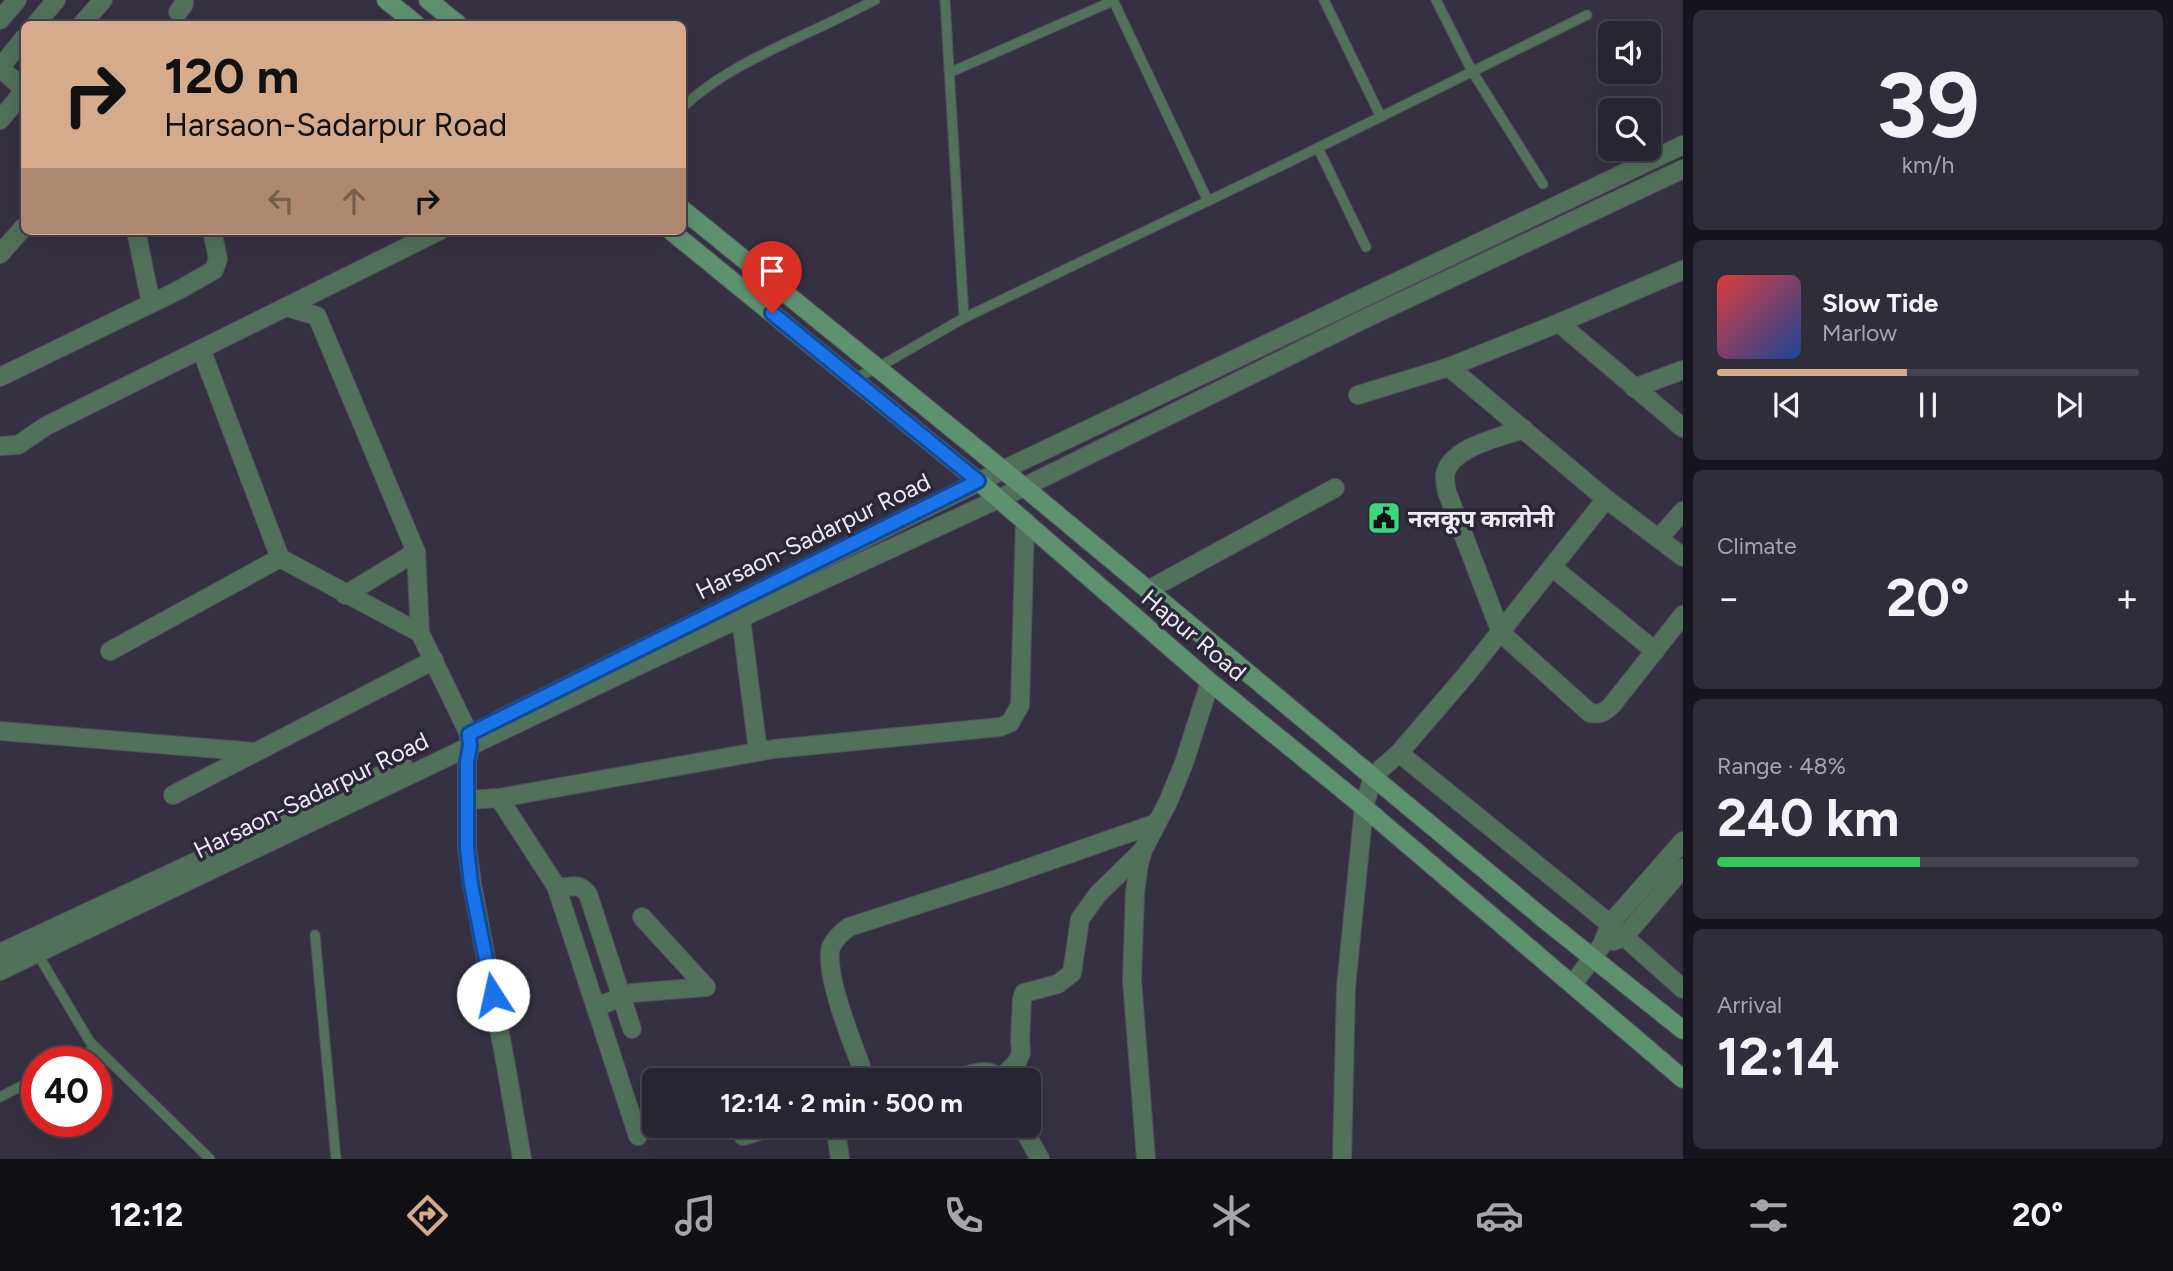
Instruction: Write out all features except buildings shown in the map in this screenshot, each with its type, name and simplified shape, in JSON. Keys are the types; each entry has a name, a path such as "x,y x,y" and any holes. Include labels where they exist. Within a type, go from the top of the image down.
{"main road":[{"path":"386,0 412,21"},
{"path":"428,0 454,21"},
{"name":"Hapur Road","path":"686,212 1373,776 1598,951 1683,1030"},
{"name":"Hapur Road","path":"676,235 978,481 1210,682 1364,807 1683,1079"}],"street":[{"path":"0,20 17,0"},
{"path":"38,21 56,0"},
{"path":"85,21 103,0"},
{"path":"21,42 0,68 21,87"},
{"path":"0,120 21,94"},
{"name":"Harsaon-Sadarpur Road","path":"0,971 470,740 978,481 1683,145"},
{"name":"Harsaon-Sadarpur Road","path":"0,953 741,619 999,499 1358,321 1683,169"},
{"path":"0,254 21,230"},
{"path":"137,235 151,303"},
{"path":"0,377 214,270 218,259 213,235"},
{"path":"0,446 18,445 46,426 431,235"},
{"path":"1358,395 1449,367 1683,270"},
{"path":"286,307 317,316 416,552 420,633 470,740 467,761 467,848 471,884 522,1159"},
{"path":"1559,323 1683,428"},
{"path":"201,349 280,558 420,633"},
{"path":"1449,367 1606,499 1683,557"},
{"path":"1634,388 1683,370"},
{"path":"1524,429 1468,449 1450,462 1446,474 1447,492 1501,633 1590,713 1598,714 1605,712 1612,705 1683,615"},
{"path":"1148,590 1335,488"},
{"path":"1342,1159 1346,988 1364,807 1373,776 1399,753 1501,633 1606,499"},
{"path":"1659,538 1683,512"},
{"path":"467,800 499,798 758,751 1000,727 1010,723 1020,705 1025,521"},
{"path":"345,595 416,552"},
{"path":"110,651 280,558"},
{"path":"1552,568 1655,651"},
{"path":"741,619 758,751"},
{"path":"173,795 434,660"},
{"path":"1146,1159 1132,980 1135,892 1143,850 1168,802 1184,762 1210,682"},
{"path":"0,731 255,752"},
{"path":"1399,753 1610,924 1683,989"},
{"path":"499,798 556,886 638,1136"},
{"path":"862,1068 838,1002 831,970 830,954 838,935 849,927 1157,823"},
{"path":"1573,984 1598,951 1610,924 1683,841"},
{"path":"1011,1068 1021,1053 1024,993 1058,984 1072,973 1080,919 1098,894 1143,850"},
{"path":"1598,951 1624,937 1683,868"},
{"path":"556,886 582,887 588,894 632,1029"},
{"path":"596,1007 632,993 706,987 642,917"},
{"path":"837,1138 840,1159"},
{"path":"1028,1138 1040,1159"}],"lane":[{"path":"686,105 718,79 875,0"},
{"path":"945,0 964,318"},
{"path":"951,72 1113,0 1208,201"},
{"path":"1324,0 1381,117"},
{"path":"1436,0 1472,71 1543,184"},
{"path":"853,379 964,318 1587,15"},
{"path":"1318,148 1366,247"},
{"path":"316,935 336,1159"},
{"path":"37,953 95,1046"},
{"path":"112,1063 211,1159"},
{"path":"0,1097 21,1086"}],"place":[{"name":"नलकूप कालोनी","path":"1384,518"}],"route":[{"path":"493,995 471,884 467,848 469,734 978,481 772,313"}]}
